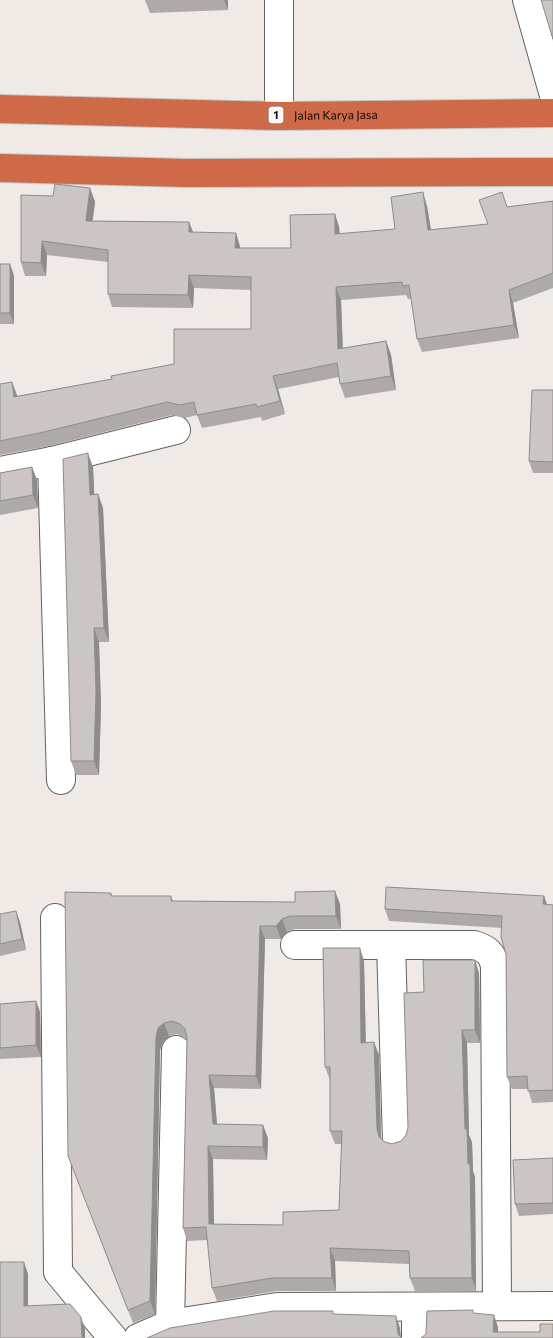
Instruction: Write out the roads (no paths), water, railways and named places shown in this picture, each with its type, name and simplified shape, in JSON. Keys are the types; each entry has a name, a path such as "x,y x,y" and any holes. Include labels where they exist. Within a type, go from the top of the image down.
{"highway":[{"name":"Jalan Karya Jasa","path":"0,109 280,116 553,112"},
{"path":"0,168 187,174 553,172"}],"street":[{"path":"279,0 280,116"},
{"path":"527,0 553,92"},
{"path":"0,471 52,461 176,430"},
{"path":"52,461 60,780"},
{"path":"55,918 58,1272 113,1338"},
{"path":"295,945 474,945 485,948 493,956 495,976 497,1306"},
{"path":"391,945 397,1141"},
{"path":"170,1324 176,1050"},
{"path":"138,1338 170,1324 277,1307 416,1308 553,1306"},
{"path":"416,1308 416,1338"}]}
